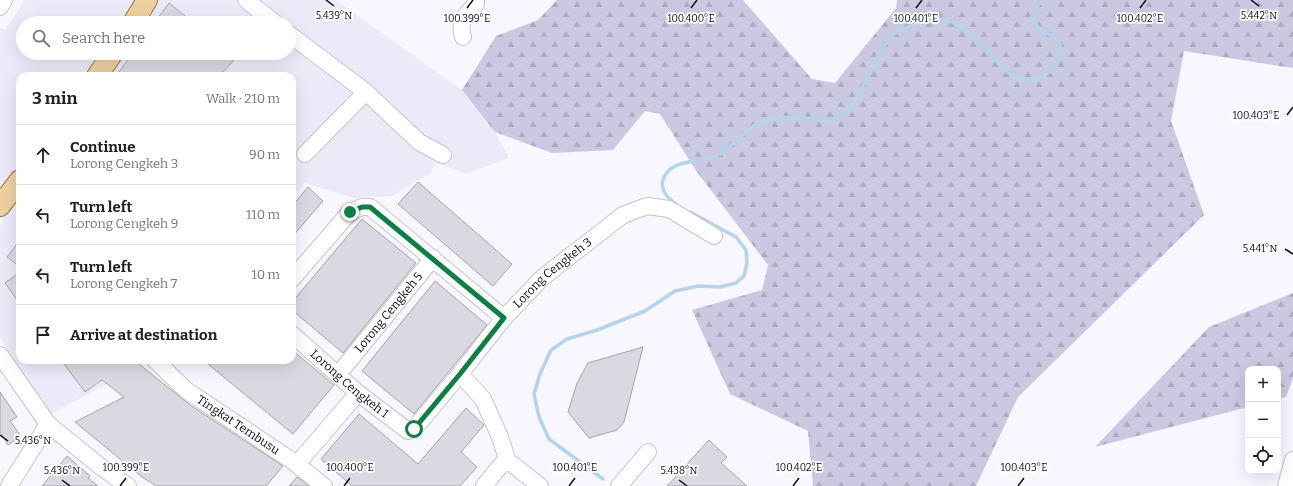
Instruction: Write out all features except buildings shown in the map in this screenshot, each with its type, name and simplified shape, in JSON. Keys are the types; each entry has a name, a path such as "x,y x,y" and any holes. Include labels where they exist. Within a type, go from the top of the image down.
{"main road":[{"path":"137,16 147,0"},
{"path":"100,72 108,60"},
{"path":"0,206 16,185"}],"street":[{"path":"0,7 4,0"},
{"path":"246,0 266,16"},
{"path":"463,37 460,27 466,14 476,4 476,0"},
{"path":"296,39 366,92 419,142 443,154"},
{"path":"305,154 366,92"},
{"name":"Lorong Cengkeh 3","path":"408,431 414,429 504,318 542,278 623,215 647,206 669,209 714,236"},
{"path":"296,274 350,212 362,207 370,207 504,318"},
{"name":"Lorong Cengkeh 5","path":"345,366 433,258"},
{"name":"Lorong Cengkeh 1","path":"296,338 358,393 408,431"},
{"path":"0,355 48,424 101,467 128,486"},
{"name":"Tingkat Tembusu","path":"159,364 186,390 297,464 324,486"},
{"path":"460,374 483,399 500,437 508,462 540,486"},
{"path":"297,464 358,393"},
{"path":"9,486 48,424"},
{"path":"619,486 648,452"},
{"path":"1286,486 1293,460"},
{"path":"484,486 501,465 508,462"}],"shaded area":[{"path":"25,0 336,0 462,90 495,132 509,158 466,174 435,162 431,173 392,196 353,198 305,183 296,193 296,72 16,72 16,362 0,338 0,225 4,220 0,216 0,28 5,30"},
{"path":"17,364 131,364 104,386 50,414"}],"green space":[{"path":"557,0 743,0 812,79 835,83 896,8 897,0 1293,0 1293,68 1184,51 1171,121 1204,215 1018,397 976,486 813,486 808,431 730,394 692,310 762,290 768,265 697,172 660,114 645,111 613,150 552,153 495,132 462,90 496,36 538,20"},
{"path":"1293,293 1293,378 1286,397 1281,398 1281,366 1245,366 1245,408 1095,447 1209,327"}],"waterway":[{"path":"676,204 668,197 662,184 667,173 679,164 713,157 720,154 756,124 767,120 792,117 827,121 841,116 856,99 878,55 893,35 902,29 931,20 948,21 963,28 1012,75 1025,80 1040,78 1050,71 1058,62 1061,50 1057,39 1041,30 1031,19 1037,6 1044,0"},
{"path":"603,479 549,439 539,417 534,394 540,374 551,350 567,339 597,330 645,311 675,291 698,286 720,287 736,283 744,276 747,263 746,250 736,237 690,212"}],"route":[{"path":"350,212 362,207 370,207 383,216 504,318 414,429"}]}
